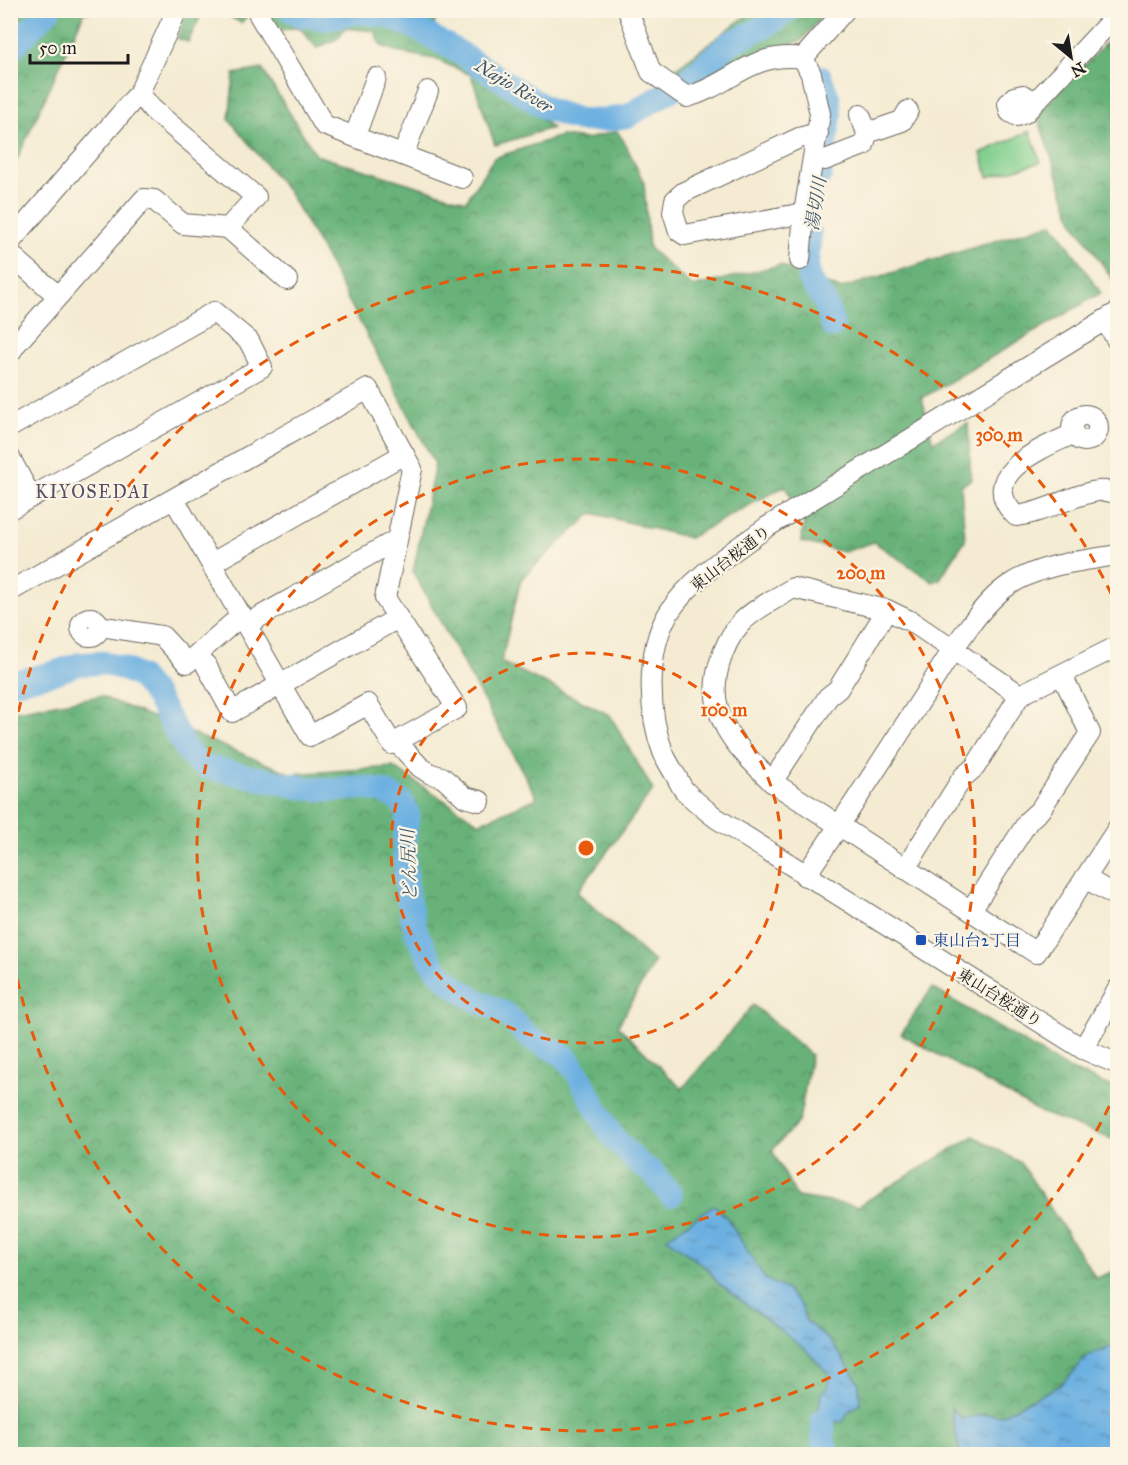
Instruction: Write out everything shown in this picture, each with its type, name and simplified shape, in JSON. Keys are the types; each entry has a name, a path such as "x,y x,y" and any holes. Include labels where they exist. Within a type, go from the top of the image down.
{"street":[{"path":"10,242 139,93 177,10"},
{"path":"803,58 845,10"},
{"path":"627,11 651,72 687,97 699,94 750,64 786,56 803,58"},
{"path":"260,13 324,125 462,178"},
{"path":"1035,102 1108,24 1118,19"},
{"path":"800,260 804,213 820,114 812,74 803,58"},
{"path":"355,136 376,78"},
{"path":"403,155 428,91"},
{"path":"139,93 152,109 256,197 228,228"},
{"path":"814,158 825,160 864,146 863,124 902,121 908,111"},
{"path":"804,213 685,235 679,231 673,212 675,200 684,192 799,138 818,133"},
{"path":"10,353 144,199 154,200 183,224 228,228 287,280"},
{"path":"10,254 58,296"},
{"path":"10,427 214,312 249,341 262,367 10,509"},
{"path":"1111,316 1118,342"},
{"name":"東山台桜通り","path":"1111,316 767,527 731,553 692,585 668,614 658,640 652,669 653,718 663,753 685,791 716,818 1083,1049 1118,1064"},
{"path":"10,591 368,389 412,470 385,598 457,708 392,744 368,704 310,736 245,619 174,499"},
{"path":"1073,434 1042,448 1016,465 1003,482 1002,497 1007,507 1016,516 1031,514 1099,491 1118,493"},
{"path":"212,563 404,454"},
{"path":"10,458 31,496"},
{"path":"100,626 162,636 187,663 245,619 396,540"},
{"path":"806,876 954,649 988,602 1008,586 1032,573 1118,555"},
{"path":"1020,695 912,622 887,610 793,588 740,624 723,650 715,677 716,702 724,726 738,748 772,782 1036,953 1118,828"},
{"path":"772,782 828,697 838,689 887,610"},
{"path":"206,664 232,712 398,618"},
{"path":"904,869 963,777 975,767 1020,695 1118,646"},
{"path":"971,910 1029,820 1040,810 1090,733 1062,675"},
{"path":"396,741 420,768 442,777 465,797 480,801"},
{"path":"1085,878 1118,897"},
{"path":"1083,1049 1118,989"}],"green space":[{"path":"11,10 96,11 84,13 14,166 11,168"},
{"path":"266,10 435,11 436,17 429,46 473,69 515,96 552,128 495,145 471,75 435,59 402,53 381,46 375,31 344,28 339,38 317,48 299,27 282,30 265,13"},
{"path":"188,11 203,11 188,42 177,38"},
{"path":"220,11 252,11 241,23"},
{"path":"745,11 826,11 801,41 752,54 692,87 671,72 746,16"},
{"path":"1117,31 1118,282 1115,283 1073,221 1037,115"},
{"path":"262,69 316,155 466,201 494,158 561,136 587,139 617,131 644,183 649,248 693,287 780,265 840,289 1053,223 1101,293 922,398 933,442 968,423 971,479 961,486 965,540 940,579 933,582 874,542 844,552 801,542 804,523 785,486 689,538 592,513 521,579 501,662 610,715 653,790 577,892 654,962 618,1026 682,1089 753,1005 811,1055 799,1121 772,1150 797,1197 858,1206 974,1136 1021,1163 1096,1278 1117,1270 1117,1344 1083,1359 1059,1386 1001,1415 984,1414 962,1420 951,1409 960,1454 11,1454 11,712 100,696 292,774 393,767 479,823 537,798 413,572 435,464 317,241 289,193 229,119 234,74"},
{"path":"1030,131 1041,162 988,177 981,153"},
{"path":"932,988 1067,1068 1117,1089 1117,1141 1042,1113 901,1034"}],"water":[{"path":"714,1205 727,1218 765,1279 787,1290 802,1307 805,1320 830,1341 859,1383 860,1404 849,1411 843,1422 836,1421 831,1425 818,1416 821,1393 828,1387 829,1374 805,1349 717,1282 709,1270 667,1238"},
{"path":"1117,1344 1117,1443 1100,1454 960,1454 951,1408 962,1419 984,1414 1001,1415 1059,1386 1083,1359"}],"waterway":[{"name":"Najio River","path":"10,50 49,10"},
{"name":"Najio River","path":"290,10 300,15 326,19 357,12 387,16 414,27 457,51 547,109 579,120 604,120 628,116 686,81 728,44 768,25 788,10"},
{"name":"湯切川","path":"820,77 829,100 830,116 820,175"},
{"name":"湯切川","path":"810,233 807,264 809,279 825,302 833,326"},
{"name":"どん尻川","path":"10,683 54,673 79,664 104,663 124,669 140,677 156,696 185,748 196,761 206,767 305,788 330,790 365,788 385,792 401,801 408,814 404,842 407,894 416,932 434,966 461,991 506,1014 529,1037 565,1056 578,1074 616,1141 638,1163 652,1172 671,1195"},
{"name":"どん尻川","path":"823,1420 823,1442 829,1454"}],"place":[{"name":"東山台2丁目","path":"921,940"}],"district":[{"name":"KIYOSEDAI","path":"93,492"}]}
